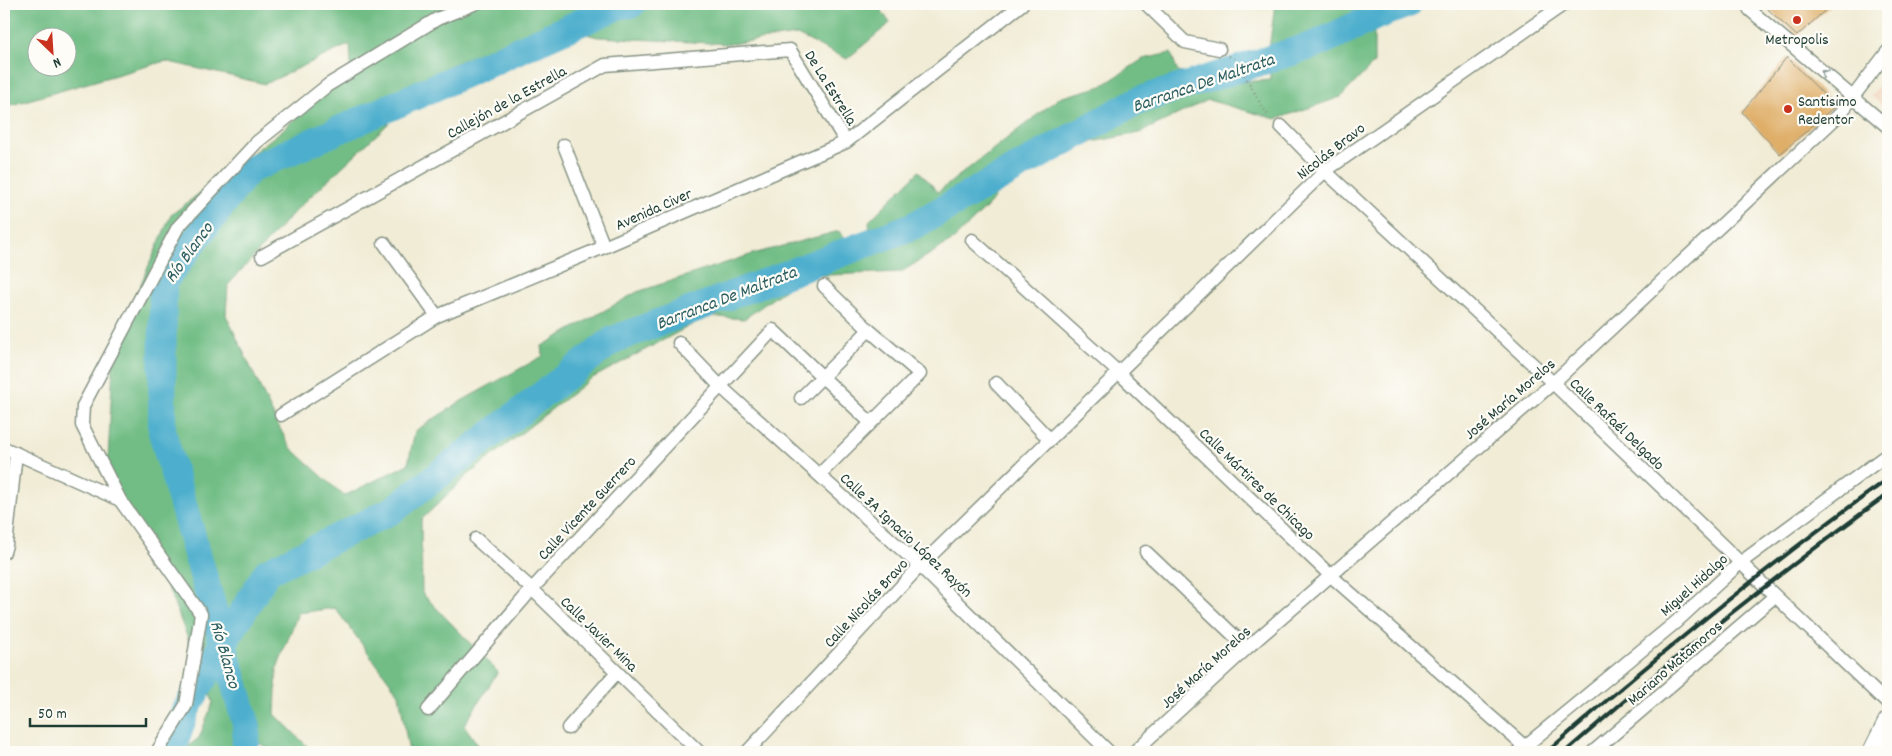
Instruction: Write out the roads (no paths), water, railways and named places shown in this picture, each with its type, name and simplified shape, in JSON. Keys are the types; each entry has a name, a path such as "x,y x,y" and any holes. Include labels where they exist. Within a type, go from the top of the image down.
{"main road":[{"path":"1873,752 1888,722"}],"street":[{"path":"157,752 186,705 201,614 120,500 82,425 83,406 178,227 257,142 328,85 437,19 474,4"},
{"name":"Avenida Civer","path":"281,415 437,316 604,247 846,142 1022,4"},
{"name":"Nicolás Bravo","path":"1118,372 1325,170 1564,4"},
{"path":"1152,6 1186,42 1219,49"},
{"path":"1746,6 1888,128"},
{"name":"De La Estrella","path":"790,50 846,142"},
{"name":"Callejón de la Estrella","path":"262,256 605,65 790,50"},
{"name":"José María Morelos","path":"1134,752 1247,648 1552,383 1840,114 1888,51"},
{"name":"Calle Rafaél Delgado","path":"1281,126 1325,170 1552,383 1888,704"},
{"path":"564,145 604,247"},
{"name":"Calle Mártires de Chicago","path":"972,240 1118,372 1330,575 1521,749"},
{"path":"384,243 437,316"},
{"path":"819,475 920,374 869,330 824,286"},
{"name":"Calle Vicente Guerrero","path":"428,710 532,589 773,330 822,377"},
{"path":"801,398 869,330"},
{"name":"Calle 3A Ignacio López Rayón","path":"679,343 720,386 920,566 1109,752"},
{"name":"Calle Nicolás Bravo","path":"747,752 920,566 1118,372"},
{"path":"822,377 871,423"},
{"path":"996,383 1050,440"},
{"path":"4,448 120,500"},
{"path":"4,552 16,453"},
{"name":"Miguel Hidalgo","path":"1521,749 1676,622 1740,563 1888,454"},
{"name":"Calle Javier Mina","path":"476,539 532,589 699,752"},
{"path":"1146,552 1247,648"},
{"name":"Mariano Matamoros","path":"1593,752 1775,596"},
{"path":"568,728 618,672"}],"waterway":[{"name":"Río Blanco","path":"245,752 247,727 162,432 163,282 249,170 620,5 632,4"},
{"name":"Barranca De Maltrata","path":"171,752 186,710 267,572 393,510 613,340 913,226 1137,101 1317,44 1374,17 1408,4"}],"railway":[{"path":"1547,752 1714,611 1888,479"},
{"path":"1565,752 1724,619 1888,494"}],"place":[{"name":"Metropolis","path":"1797,20"},
{"name":"Santisimo Redentor","path":"1788,109"}]}
